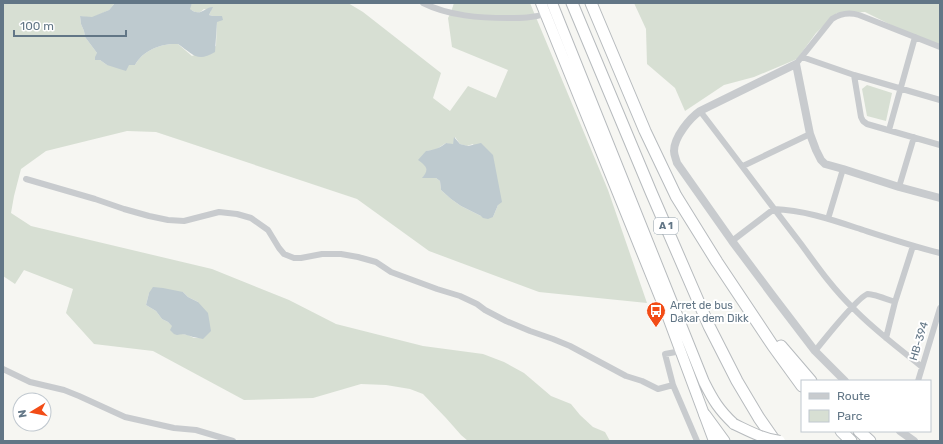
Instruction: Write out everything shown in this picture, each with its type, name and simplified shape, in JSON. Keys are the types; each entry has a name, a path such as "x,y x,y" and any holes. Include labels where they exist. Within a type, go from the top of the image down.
{"highway":[{"path":"541,3 681,350 714,441"},
{"path":"552,3 704,382 713,400 734,424 759,436 770,440 780,441"},
{"name":"A 1","path":"572,3 709,326 737,381 759,418 775,441"},
{"name":"A 1","path":"591,3 645,131 676,196 737,293 810,380"},
{"path":"737,293 801,385"},
{"path":"704,415 724,441"},
{"path":"843,432 851,441"},
{"path":"860,432 870,441"}],"street":[{"path":"423,3 438,9 458,14 492,18 525,18 537,17 545,14"},
{"path":"844,380 815,351 732,241 677,163 674,151 675,144 690,119 700,110 796,64 832,19 844,13 859,15 940,48"},
{"path":"889,130 915,37"},
{"path":"802,57 854,75 940,100"},
{"path":"796,64 810,134 821,160 826,164 940,198"},
{"path":"854,75 863,121 867,124 940,145"},
{"path":"700,110 774,209 852,308 922,367"},
{"path":"743,166 810,134"},
{"path":"899,187 914,138"},
{"path":"828,219 843,169"},
{"path":"26,179 130,211 168,220 184,221 219,212 251,218 268,230 284,254 294,258 341,254 368,259 392,272 460,296 477,304 495,316 524,329 570,346 626,376 642,381 658,389 673,385"},
{"path":"732,241 774,209 791,210 828,219 940,253"},
{"path":"886,338 895,302 913,246"},
{"path":"815,351 864,295 870,294 895,302"},
{"name":"HB-394","path":"918,380 938,320 940,308"},
{"path":"681,350 665,354 673,385 697,441"},
{"path":"3,369 30,382 64,390 126,417 174,428 196,430 233,441"},
{"path":"904,432 914,441"}],"green space":[{"path":"3,3 115,3 109,10 92,18 80,16 85,37 97,53 100,60 107,65 135,65 143,55 159,46 178,44 192,56 216,46 217,16 209,15 211,11 204,9 202,11 195,12 189,9 192,3 348,3 363,12 441,73 433,98 450,111 468,86 496,98 508,70 452,47 448,18 454,3 530,3 608,190 647,303 539,292 429,251 357,199 156,132 127,131 46,151 21,169 11,213 31,226 212,269 289,300 336,324 423,346 483,354 504,362 524,373 551,396 571,404 593,427 605,432 610,441 468,441 423,394 410,389 386,385 361,384 313,398 244,400 153,351 94,344 66,313 73,289 24,270 15,284 3,276","holes":["455,137 460,144 467,146 473,144 498,205 493,217 481,216 461,206 441,190 440,181 436,178 423,177 427,170 425,165 426,151 435,150 446,143 453,145","183,292 188,297 198,302 200,338 194,338 182,334 162,319 156,311 146,305 149,293"]},
{"path":"634,3 940,3 940,45 901,30 865,12 837,13 816,33 797,59 754,77 724,85 685,111 675,88 647,64 646,29"},
{"path":"867,85 892,93 886,121 867,116 862,89"}],"shaded area":[{"path":"115,3 192,3 190,9 194,12 213,7 209,15 222,16 223,20 217,22 215,52 204,57 199,57 195,56 178,44 159,46 143,55 135,65 129,65 126,71 107,65 100,60 95,60 97,53 85,37 80,16 92,17 109,10"},
{"path":"454,137 460,144 468,146 481,143 493,155 502,202 498,205 493,217 488,219 483,218 461,206 441,190 440,181 436,178 422,178 426,172 426,168 418,160 426,151 437,148 446,143 453,144"},
{"path":"153,287 183,292 188,297 198,302 208,313 211,331 203,339 185,334 174,334 170,330 172,326 162,319 156,311 146,305 149,293"}],"place":[{"name":"Arret de bus Dakar dem Dikk","path":"656,328"}]}
